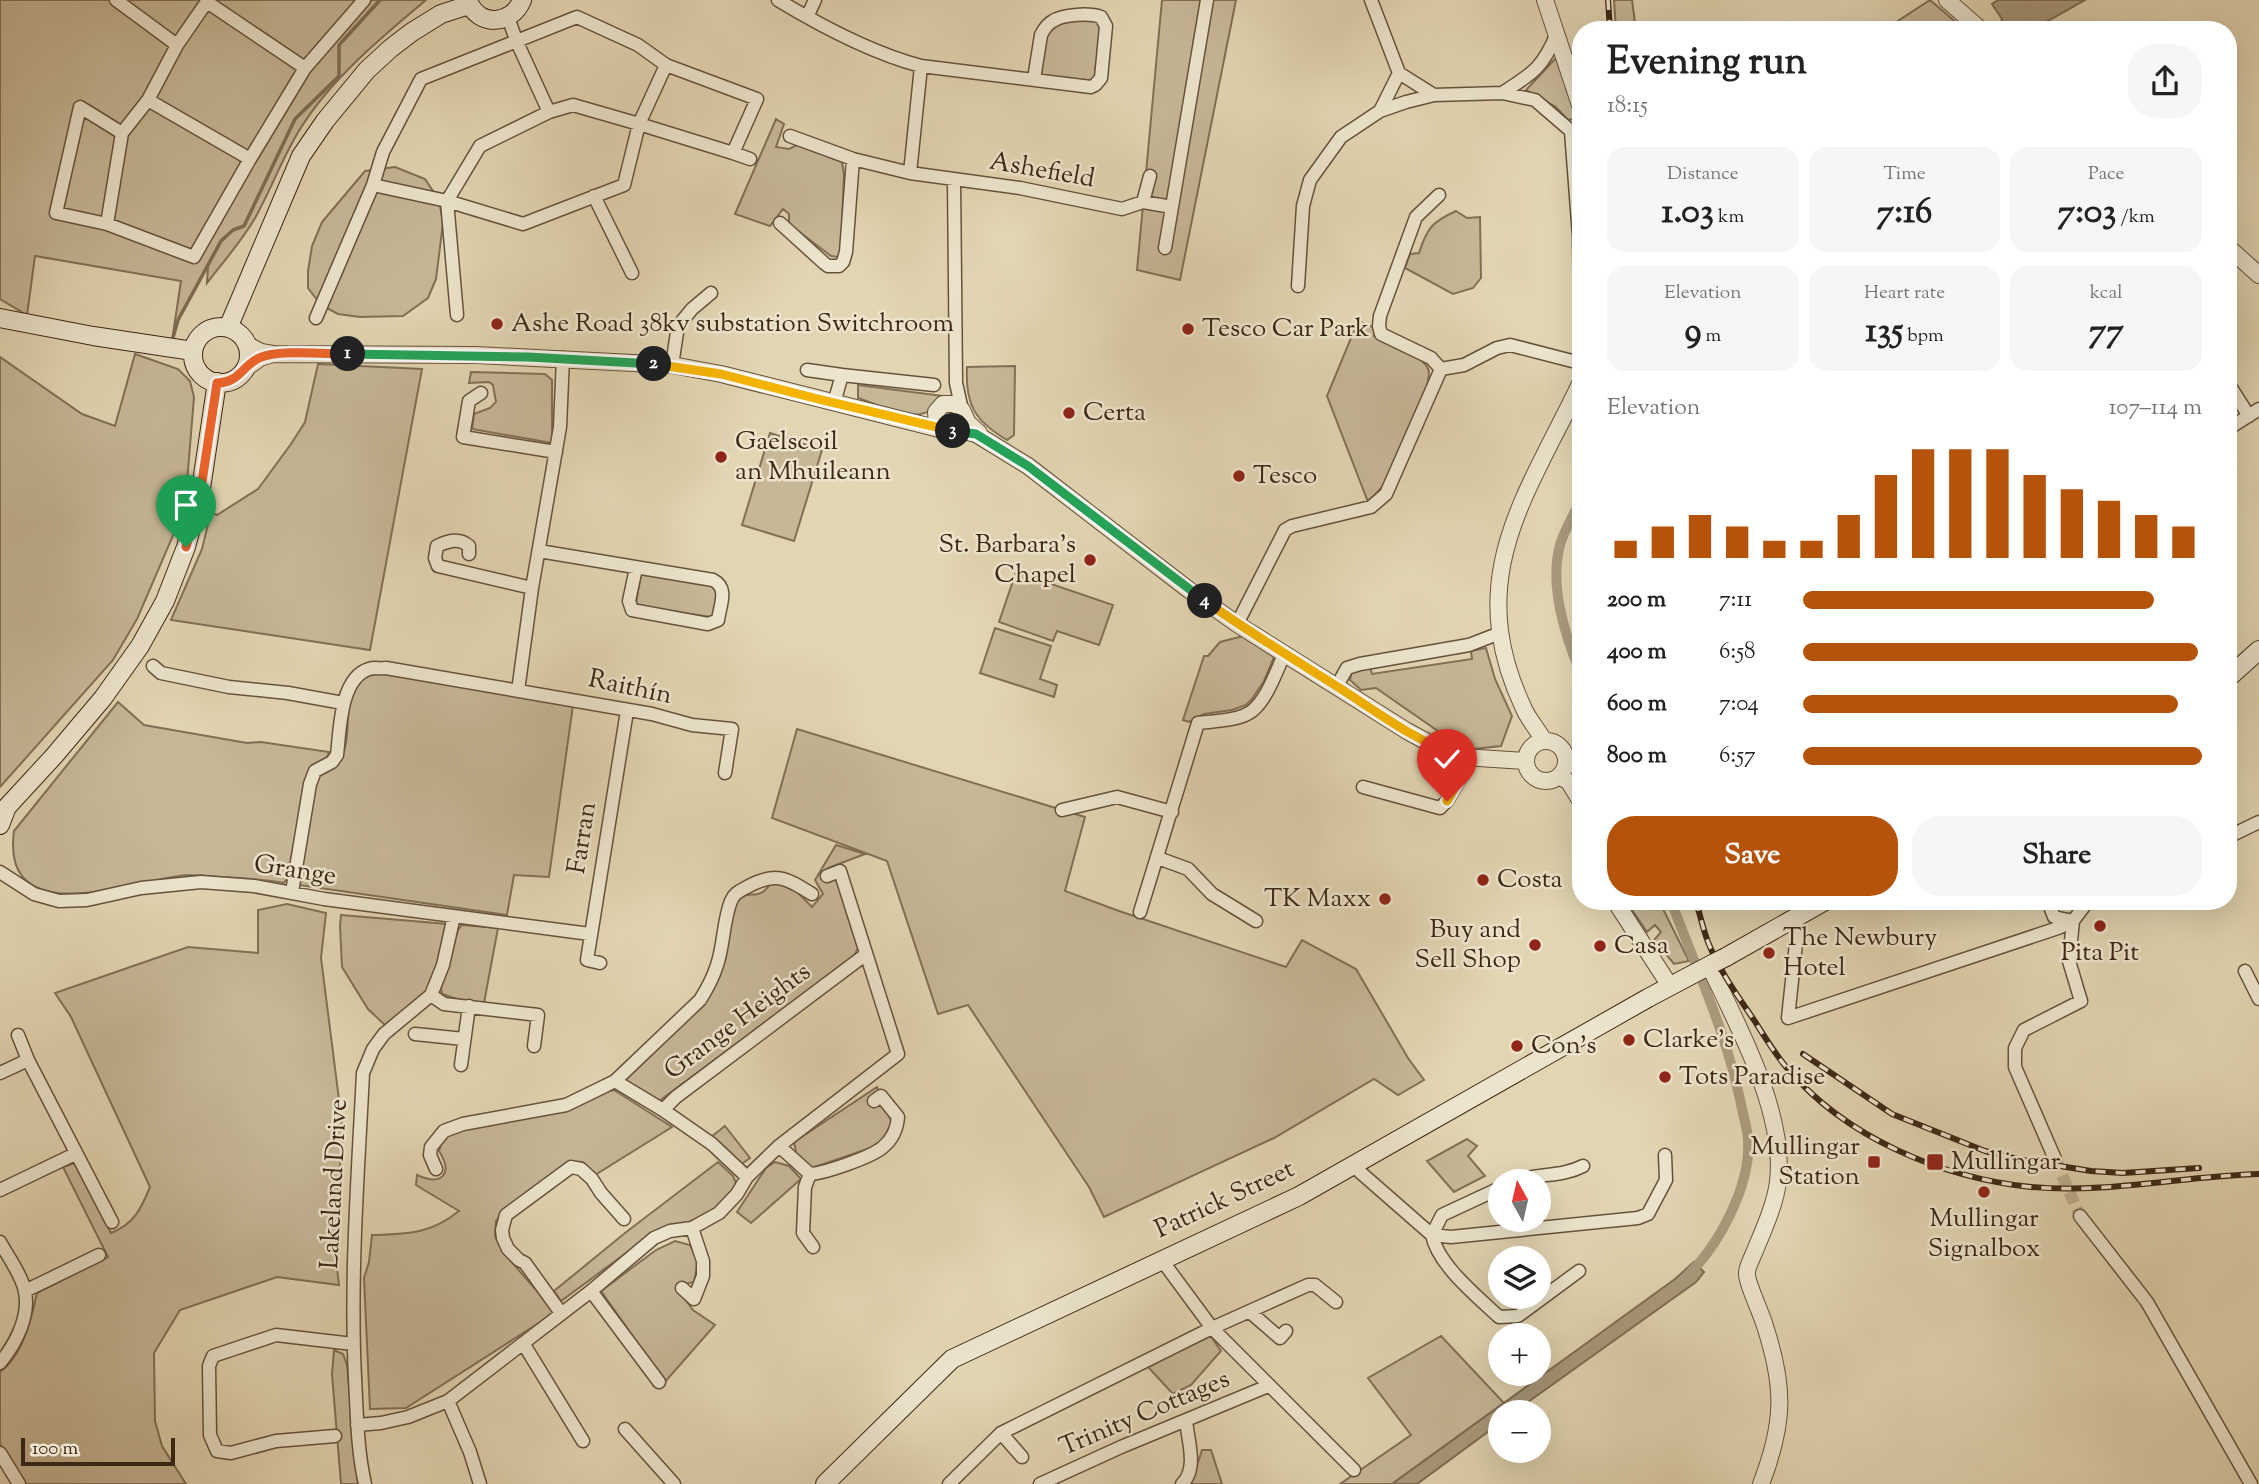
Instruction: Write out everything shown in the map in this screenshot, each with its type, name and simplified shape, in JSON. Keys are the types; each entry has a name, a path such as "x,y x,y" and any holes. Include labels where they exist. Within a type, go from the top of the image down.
{"main road":[{"path":"228,328 300,156 367,70 412,32 468,3 482,18 512,29 515,12 522,0"},
{"path":"0,318 193,351"},
{"path":"212,328 228,328 236,331 246,344 248,356 245,369 233,380 217,383 201,375 193,360 193,351 199,337 205,332 212,328"},
{"path":"0,825 4,808 54,756 103,698 140,646 165,601 186,547 200,495 217,383"},
{"path":"2237,664 2258,652"},
{"name":"Patrick Street","path":"825,1484 952,1359 1299,1196 1808,910"}],"street":[{"path":"116,0 177,45"},
{"path":"122,133 80,107 56,213 107,223 194,257 305,68 364,0"},
{"path":"778,0 807,17 898,60 1086,88 1095,85 1101,78 1106,26 1101,17 1061,17 1044,28 1034,79"},
{"path":"807,17 815,0"},
{"path":"1165,248 1207,0"},
{"path":"1371,0 1399,73 1434,95"},
{"path":"1545,0 1572,80"},
{"path":"107,223 122,133 148,100 177,45 207,1 305,68"},
{"path":"1948,1 1971,21"},
{"path":"316,318 373,185 383,152 421,79 512,29 577,18 638,45 666,65 757,99 733,153"},
{"path":"512,29 550,112"},
{"path":"1502,93 1534,73 1549,53 1557,33"},
{"path":"373,185 447,201 523,224 624,185 639,124 666,65"},
{"path":"910,173 920,65"},
{"path":"1380,111 1399,73"},
{"path":"1298,286 1303,206 1310,180 1341,138 1380,111 1434,95 1502,93 1535,100 1572,127"},
{"path":"148,100 250,159"},
{"path":"457,315 447,201 480,146 550,112 573,105 750,159"},
{"name":"Ashefield","path":"790,136 853,159 910,173 1020,188 1122,209 1143,202"},
{"path":"780,223 828,266 839,266 846,252 853,159"},
{"path":"1150,176 1143,202 1172,207"},
{"name":"Ashefield","path":"954,180 956,383 962,412"},
{"path":"1439,195 1416,216 1380,316 1379,326 1381,334 1431,358 1441,369"},
{"path":"593,196 632,273"},
{"path":"2237,255 2259,275"},
{"path":"672,365 678,326 692,309 711,293"},
{"path":"246,344 261,352 273,354 420,354 563,358 672,365 721,374 947,430 970,432 1028,466 1237,624 1430,744 1463,757 1525,761"},
{"path":"1441,369 1464,365 1496,348 1510,345 1572,361"},
{"path":"245,369 260,358 273,354"},
{"path":"518,691 532,587 560,427 563,358"},
{"path":"1237,624 1285,530 1371,507 1386,494 1441,369"},
{"path":"807,370 934,385"},
{"path":"834,403 842,375"},
{"path":"947,430 936,420 939,408 956,383"},
{"path":"481,393 470,401 463,438 556,452"},
{"path":"2237,393 2254,412 2237,423"},
{"path":"1544,741 1525,712 1517,692 1500,633 1498,602 1502,559 1512,523 1572,400"},
{"path":"894,416 955,404 968,423 986,440"},
{"path":"947,430 961,425 962,412"},
{"path":"469,554 469,546 463,541 452,540 437,546 435,558 438,566 532,587"},
{"path":"539,551 713,580 721,584 723,589 718,620 708,624 632,610 629,601 636,568"},
{"path":"1337,686 1347,668 1469,645 1500,633"},
{"path":"1140,912 1198,723 1238,717 1251,711 1263,696 1285,653"},
{"path":"153,666 161,673 229,687 288,693 343,703"},
{"name":"Raithín","path":"292,892 310,784 315,771 332,762 337,755 343,703 352,681 368,669 386,668 652,714 692,725 732,729 724,773"},
{"name":"Farran","path":"600,963 587,960 627,711"},
{"path":"1544,741 1557,744 1564,753 1565,766 1559,776 1548,781 1530,774 1525,761 1530,748 1544,741"},
{"path":"1363,787 1440,808 1462,775 1463,757"},
{"path":"1559,776 1572,787"},
{"path":"1062,810 1117,797 1172,812"},
{"path":"2237,833 2259,822"},
{"path":"1158,858 1188,869 1212,894 1256,921"},
{"path":"357,1425 408,1417 448,1401 592,1291 654,1238 670,1231 692,1228 719,1213 737,1194 747,1177 779,1146 898,1054 840,871 827,876"},
{"name":"Grange","path":"0,873 34,894 59,901 87,900 141,888 201,883 254,886 590,934"},
{"path":"436,1169 430,1155 431,1147 444,1131 463,1124 566,1105 615,1081 700,1000 718,965 727,918 736,893 757,881 772,877 793,882 812,894"},
{"path":"1621,910 1670,986"},
{"path":"2051,910 2054,917 2073,921"},
{"path":"2055,1159 2014,1067 2015,1048 2024,1030 2081,1001 2069,961 2073,921 2081,910"},
{"name":"Lakeland Drive","path":"365,1484 357,1425 353,1344 354,1250 362,1073 373,1049 384,1034 431,995 443,965 454,916"},
{"path":"1797,916 1788,1018 2073,921"},
{"name":"Grange Heights","path":"747,1177 712,1144 663,1110 676,1097 865,955"},
{"path":"1714,963 1773,1120 1778,1153 1777,1183 1765,1225 1746,1273 1773,1351 1781,1403 1777,1433 1761,1484"},
{"path":"2245,971 2259,999"},
{"path":"431,995 444,1004 538,1015 534,1046"},
{"path":"461,1065 469,1006"},
{"path":"415,1034 464,1039"},
{"path":"18,1035 75,1154 112,1222"},
{"path":"0,1073 28,1060"},
{"path":"615,1081 663,1110"},
{"path":"779,1146 810,1174 821,1174 882,1148 897,1128 898,1117 881,1096 874,1101"},
{"path":"0,1190 75,1154"},
{"path":"1352,1166 1432,1235 1451,1237 1638,1218 1648,1214 1666,1180 1665,1155"},
{"path":"1551,1173 1570,1173 1583,1166"},
{"path":"562,1313 525,1263 508,1249 502,1230 506,1215 571,1167 581,1169 592,1179 600,1193 624,1219"},
{"path":"810,1174 805,1187 802,1217 803,1233 813,1247"},
{"path":"1488,1193 1442,1214 1432,1235 1434,1247 1445,1262 1499,1317 1518,1316 1579,1271"},
{"path":"2080,1216 2147,1302 2251,1484"},
{"path":"682,1288 694,1298 704,1276 703,1261 692,1228"},
{"path":"0,1242 25,1291 24,1316 17,1337 0,1363"},
{"path":"25,1291 99,1255"},
{"path":"1161,1259 1212,1328 1354,1470"},
{"path":"948,1484 1001,1433 1212,1328 1308,1285 1315,1286 1336,1302"},
{"path":"592,1291 659,1382"},
{"path":"1250,1312 1280,1338 1286,1331"},
{"path":"335,1436 276,1441 231,1453 217,1451 210,1436 209,1366 213,1356 276,1335 353,1344"},
{"path":"523,1343 583,1441"},
{"name":"Trinity Cottages","path":"1040,1484 1268,1386"},
{"path":"448,1401 470,1452 480,1484"},
{"path":"1182,1484 1189,1478 1192,1468 1186,1421"},
{"path":"625,1429 674,1484"},
{"path":"1001,1433 1022,1457"},
{"path":"0,1453 19,1484"}],"shaded area":[{"path":"0,0 426,0 359,58 314,108 289,148 250,227 207,283 208,266 178,320 172,341 181,281 35,256 27,315 0,299"},
{"path":"1162,0 1236,0 1180,280 1137,270"},
{"path":"1614,0 1632,0 1635,21 1615,21"},
{"path":"1930,0 1954,21 1898,21"},
{"path":"1998,0 2085,0 2048,21 2002,21 1992,4"},
{"path":"1090,18 1101,24 1094,81 1084,84 1041,77 1045,35 1056,22"},
{"path":"1555,59 1558,60 1572,97 1572,119 1568,120 1556,107 1526,90"},
{"path":"776,119 784,124 776,147 789,149 797,145 842,162 844,175 841,253 838,257 831,256 789,224 789,214 783,209 770,226 735,214"},
{"path":"395,167 425,179 439,200 443,223 436,279 428,298 403,316 360,317 338,314 321,305 308,288 312,246 322,222 365,171"},
{"path":"1456,211 1467,218 1480,217 1481,278 1473,288 1453,294 1405,268 1410,254 1419,253 1432,227"},
{"path":"1358,321 1376,328 1374,336 1421,360 1429,372 1427,389 1384,485 1368,502 1327,396"},
{"path":"135,354 178,369 190,381 194,397 187,482 175,531 137,619 113,660 0,787 0,357 82,414 115,426"},
{"path":"318,364 422,369 370,650 171,620 202,549 211,512 217,515 258,489 291,444 305,422"},
{"path":"1015,366 1014,435 1007,440 987,426 974,411 968,392 967,367"},
{"path":"471,372 545,374 552,380 552,443 472,429 474,414 490,408 496,402 493,385 489,382 469,383"},
{"path":"858,385 943,396 931,410 923,414 905,414 858,398"},
{"path":"770,433 822,450 794,541 742,525"},
{"path":"1016,572 1113,605 1099,645 1057,631 1053,641 999,622"},
{"path":"641,574 714,585 718,591 713,616 640,606 636,603"},
{"path":"995,628 1051,646 1040,679 1057,685 1054,697 980,673"},
{"path":"1243,636 1274,657 1264,681 1252,699 1246,705 1232,710 1204,714 1189,722 1183,720 1204,656 1208,656 1220,642"},
{"path":"1486,648 1495,679 1512,716 1501,746 1464,750 1441,743 1445,736 1376,688 1361,690 1350,680 1352,671 1370,667 1372,674 1472,659 1471,651"},
{"path":"383,672 573,705 549,877 514,875 507,915 299,885 317,776 340,759 345,748 351,695 357,685 367,677"},
{"path":"118,702 144,725 247,743 261,742 329,752 327,757 312,766 307,776 288,877 284,883 187,875 76,894 49,892 28,882 15,863 14,831"},
{"path":"797,729 1085,817 1065,891 1286,967 1302,940 1356,969 1408,1058 1424,1080 1398,1095 1374,1079 1274,1138 1104,1217 1089,1187 968,1005 938,1014 887,861 772,818"},
{"path":"836,845 865,854 828,868 824,880 836,878 858,948 853,958 659,1101 627,1081 627,1075 704,1003 730,914 738,897 760,893 772,881 792,887 812,907 823,894 815,880"},
{"path":"287,904 326,913 321,958 343,1131 334,1244 339,1285 277,1277 180,1310 154,1353 155,1421 162,1446 186,1484 26,1484 0,1444 0,1372 20,1347 37,1293 108,1257 63,1167 75,1163 111,1233 126,1225 136,1215 150,1187 71,1017 55,993 188,947 258,953 258,910"},
{"path":"1632,910 1664,910 1689,961 1674,964 1654,940 1661,932 1655,925 1647,932"},
{"path":"341,915 447,924 435,987 389,1029 368,1009 342,967"},
{"path":"462,925 498,928 484,1003 442,994 441,988 458,930"},
{"path":"877,1087 892,1123 879,1145 812,1168 797,1157 794,1142"},
{"path":"614,1090 672,1127 595,1175 583,1162 571,1161 507,1208 496,1221 495,1236 502,1251 551,1307 553,1314 406,1408 370,1409 364,1278 372,1235 418,1231 439,1224 459,1211 416,1185 417,1175 433,1179 443,1176 445,1166 439,1151 443,1139 451,1132"},
{"path":"725,1126 750,1158 740,1165 711,1137"},
{"path":"1467,1139 1477,1146 1468,1156 1485,1176 1454,1192 1427,1161"},
{"path":"718,1162 733,1176 736,1183 731,1193 713,1211 648,1237 561,1301 554,1291"},
{"path":"775,1162 789,1166 801,1179 751,1223 737,1212 766,1168"},
{"path":"675,1241 690,1245 698,1262 694,1282 680,1285 679,1291 693,1310 715,1325 665,1382 601,1291 656,1250"},
{"path":"1694,1262 1704,1272 1696,1282 1551,1386 1551,1369 1675,1279"},
{"path":"1207,1335 1221,1351 1191,1385 1173,1394 1148,1367"},
{"path":"1441,1336 1501,1400 1488,1400 1488,1415 1392,1484 1340,1484 1411,1435 1368,1378"},
{"path":"334,1350 343,1354 347,1365 358,1484 341,1484 332,1374"},
{"path":"1527,1386 1550,1386 1531,1400 1508,1400"},
{"path":"1488,1414 1488,1432 1417,1484 1392,1484"},
{"path":"1202,1450 1211,1450 1222,1484 1191,1484"}],"waterway":[{"path":"172,341 178,320 221,241 233,230 244,226 295,119 339,76 339,45 380,0"},
{"path":"1572,518 1560,545 1556,577 1560,610 1572,650"},
{"path":"1675,910 1728,1052 1748,1141 1744,1176 1731,1213 1711,1248 1688,1275"}],"tunnel":[{"path":"2055,1159 2080,1216"}],"railway":[{"path":"1608,0 1609,21"},
{"path":"1698,910 1717,962 1783,1063 1811,1093 1838,1115 1898,1150 1930,1164 1997,1182 2059,1189 2259,1174"},
{"path":"1803,1054 1892,1114 1985,1151 2091,1171 2123,1173 2199,1168"}],"place":[{"name":"Ashe Road 38kv substation Switchroom","path":"497,324"},
{"name":"Tesco Car Park","path":"1188,329"},
{"name":"Certa","path":"1069,413"},
{"name":"Gaelscoil an Mhuileann","path":"721,457"},
{"name":"Tesco","path":"1239,476"},
{"name":"St. Barbara's Chapel","path":"1090,560"},
{"name":"Costa","path":"1483,880"},
{"name":"TK Maxx","path":"1385,899"},
{"name":"Pita Pit","path":"2100,926"},
{"name":"Buy and Sell Shop","path":"1535,945"},
{"name":"Casa","path":"1600,946"},
{"name":"The Newbury Hotel","path":"1769,953"},
{"name":"Clarke’s","path":"1629,1040"},
{"name":"Con's","path":"1517,1046"},
{"name":"Tots Paradise","path":"1665,1077"},
{"name":"Mullingar Station","path":"1874,1162"},
{"name":"Mullingar","path":"1935,1162"},
{"name":"Mullingar Signalbox","path":"1984,1192"}],"route":[{"path":"186,547 200,495 217,383 233,380 260,358 273,354 476,355 648,363 707,371 947,431 970,432 986,440 1028,466 1237,624 1407,731 1442,750 1463,757 1462,775 1447,801"}]}
